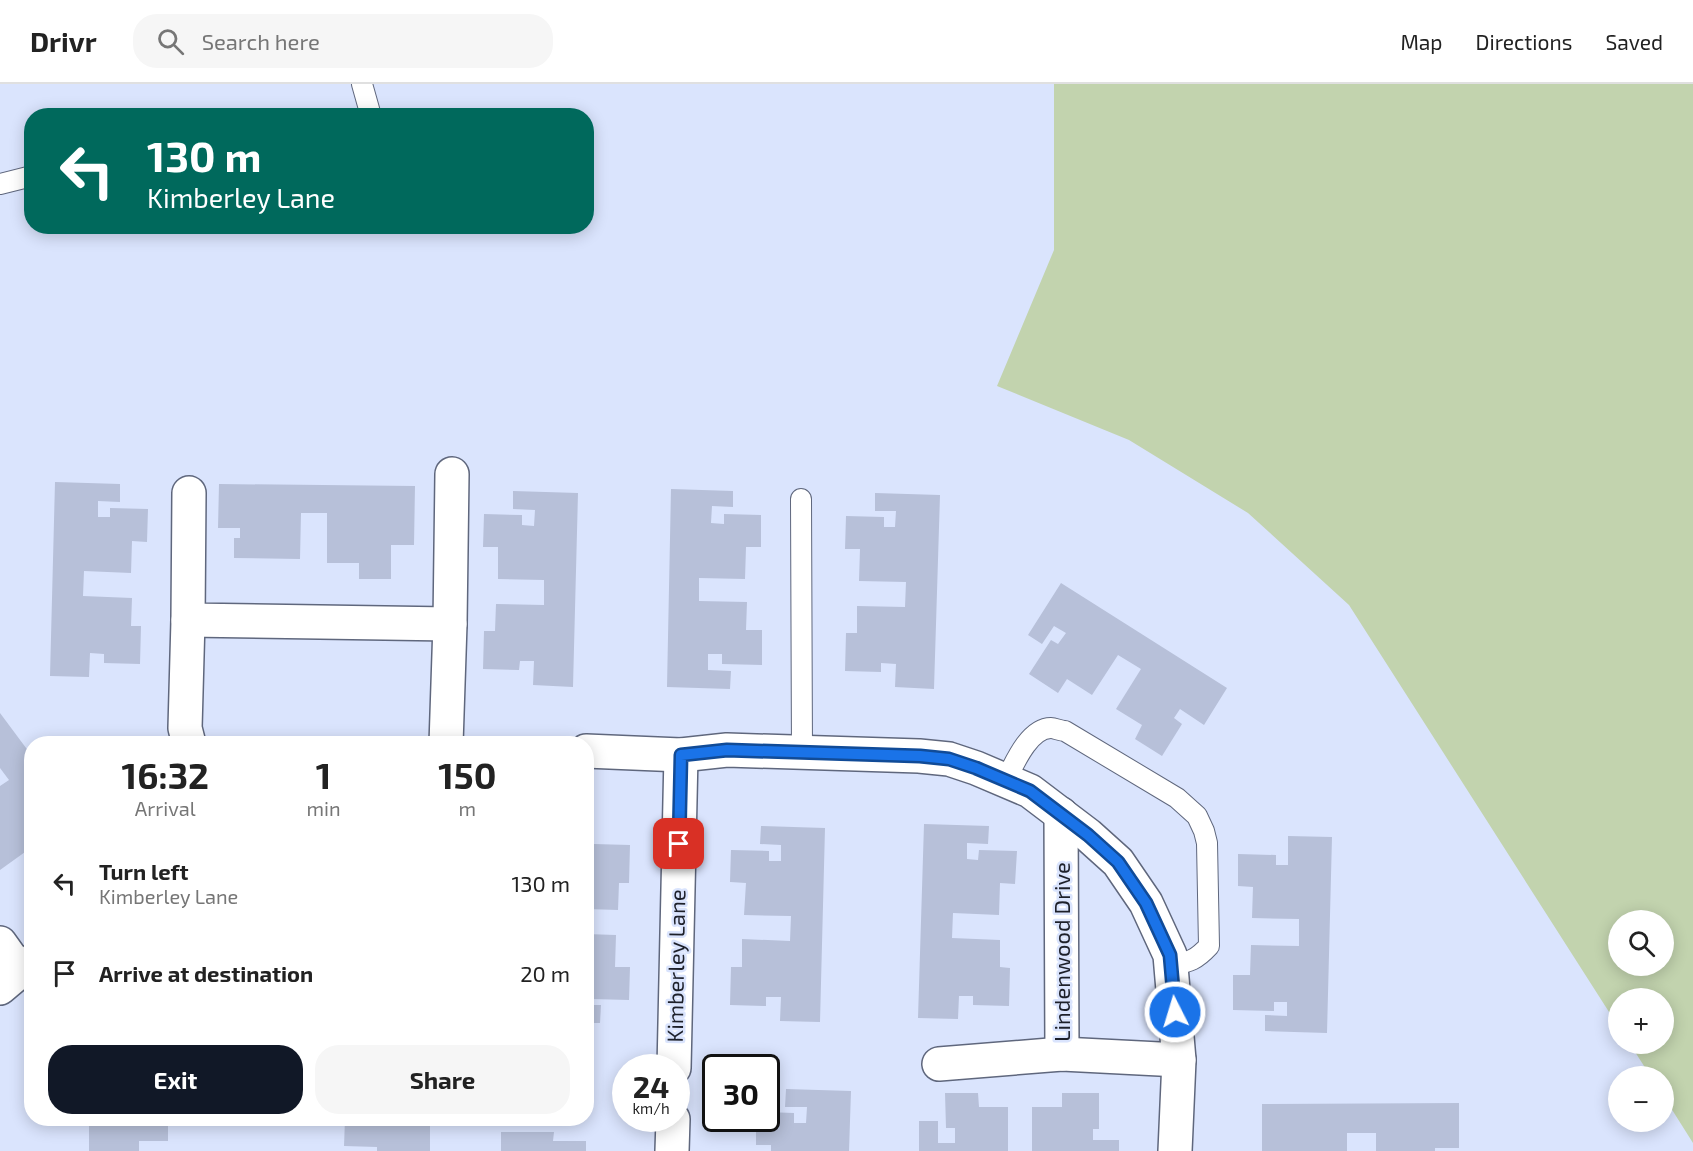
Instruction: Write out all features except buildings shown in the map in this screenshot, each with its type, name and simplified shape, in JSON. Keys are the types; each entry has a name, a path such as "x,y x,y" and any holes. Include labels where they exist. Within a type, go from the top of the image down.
{"street":[{"path":"446,736 452,474"},
{"path":"187,736 185,728 189,494"},
{"path":"188,620 450,624"},
{"name":"Lindenwood Drive","path":"594,751 681,755 727,750 920,756 949,759 1030,791 1088,835 1118,862 1146,903 1170,955 1179,1060 1175,1151"},
{"name":"Kimberley Lane","path":"674,1054 681,755"},
{"name":"Lindenwood Drive","path":"1061,814 1062,1054"},
{"path":"0,944 17,973"},
{"name":"Lindenwood Drive","path":"939,1064 1062,1054 1179,1060"},
{"path":"672,1151 673,1132"}],"lane":[{"path":"362,84 369,108"},
{"path":"0,184 24,178"},
{"path":"801,499 801,752"},
{"path":"1006,780 1017,757 1036,734 1049,728 1065,731 1177,798 1197,816 1207,843 1209,946 1199,957 1188,963 1171,965"}],"green space":[{"path":"1054,84 1693,84 1693,1143 1674,1113 1674,1066 1644,1066 1636,1054 1674,1054 1674,988 1608,988 1608,1010 1349,605 1248,513 1129,440 997,386 1054,250"}],"route":[{"path":"679,844 681,755 727,750 920,756 949,759 976,768 1030,791 1088,835 1118,862 1146,903 1170,955 1175,1012"}]}
